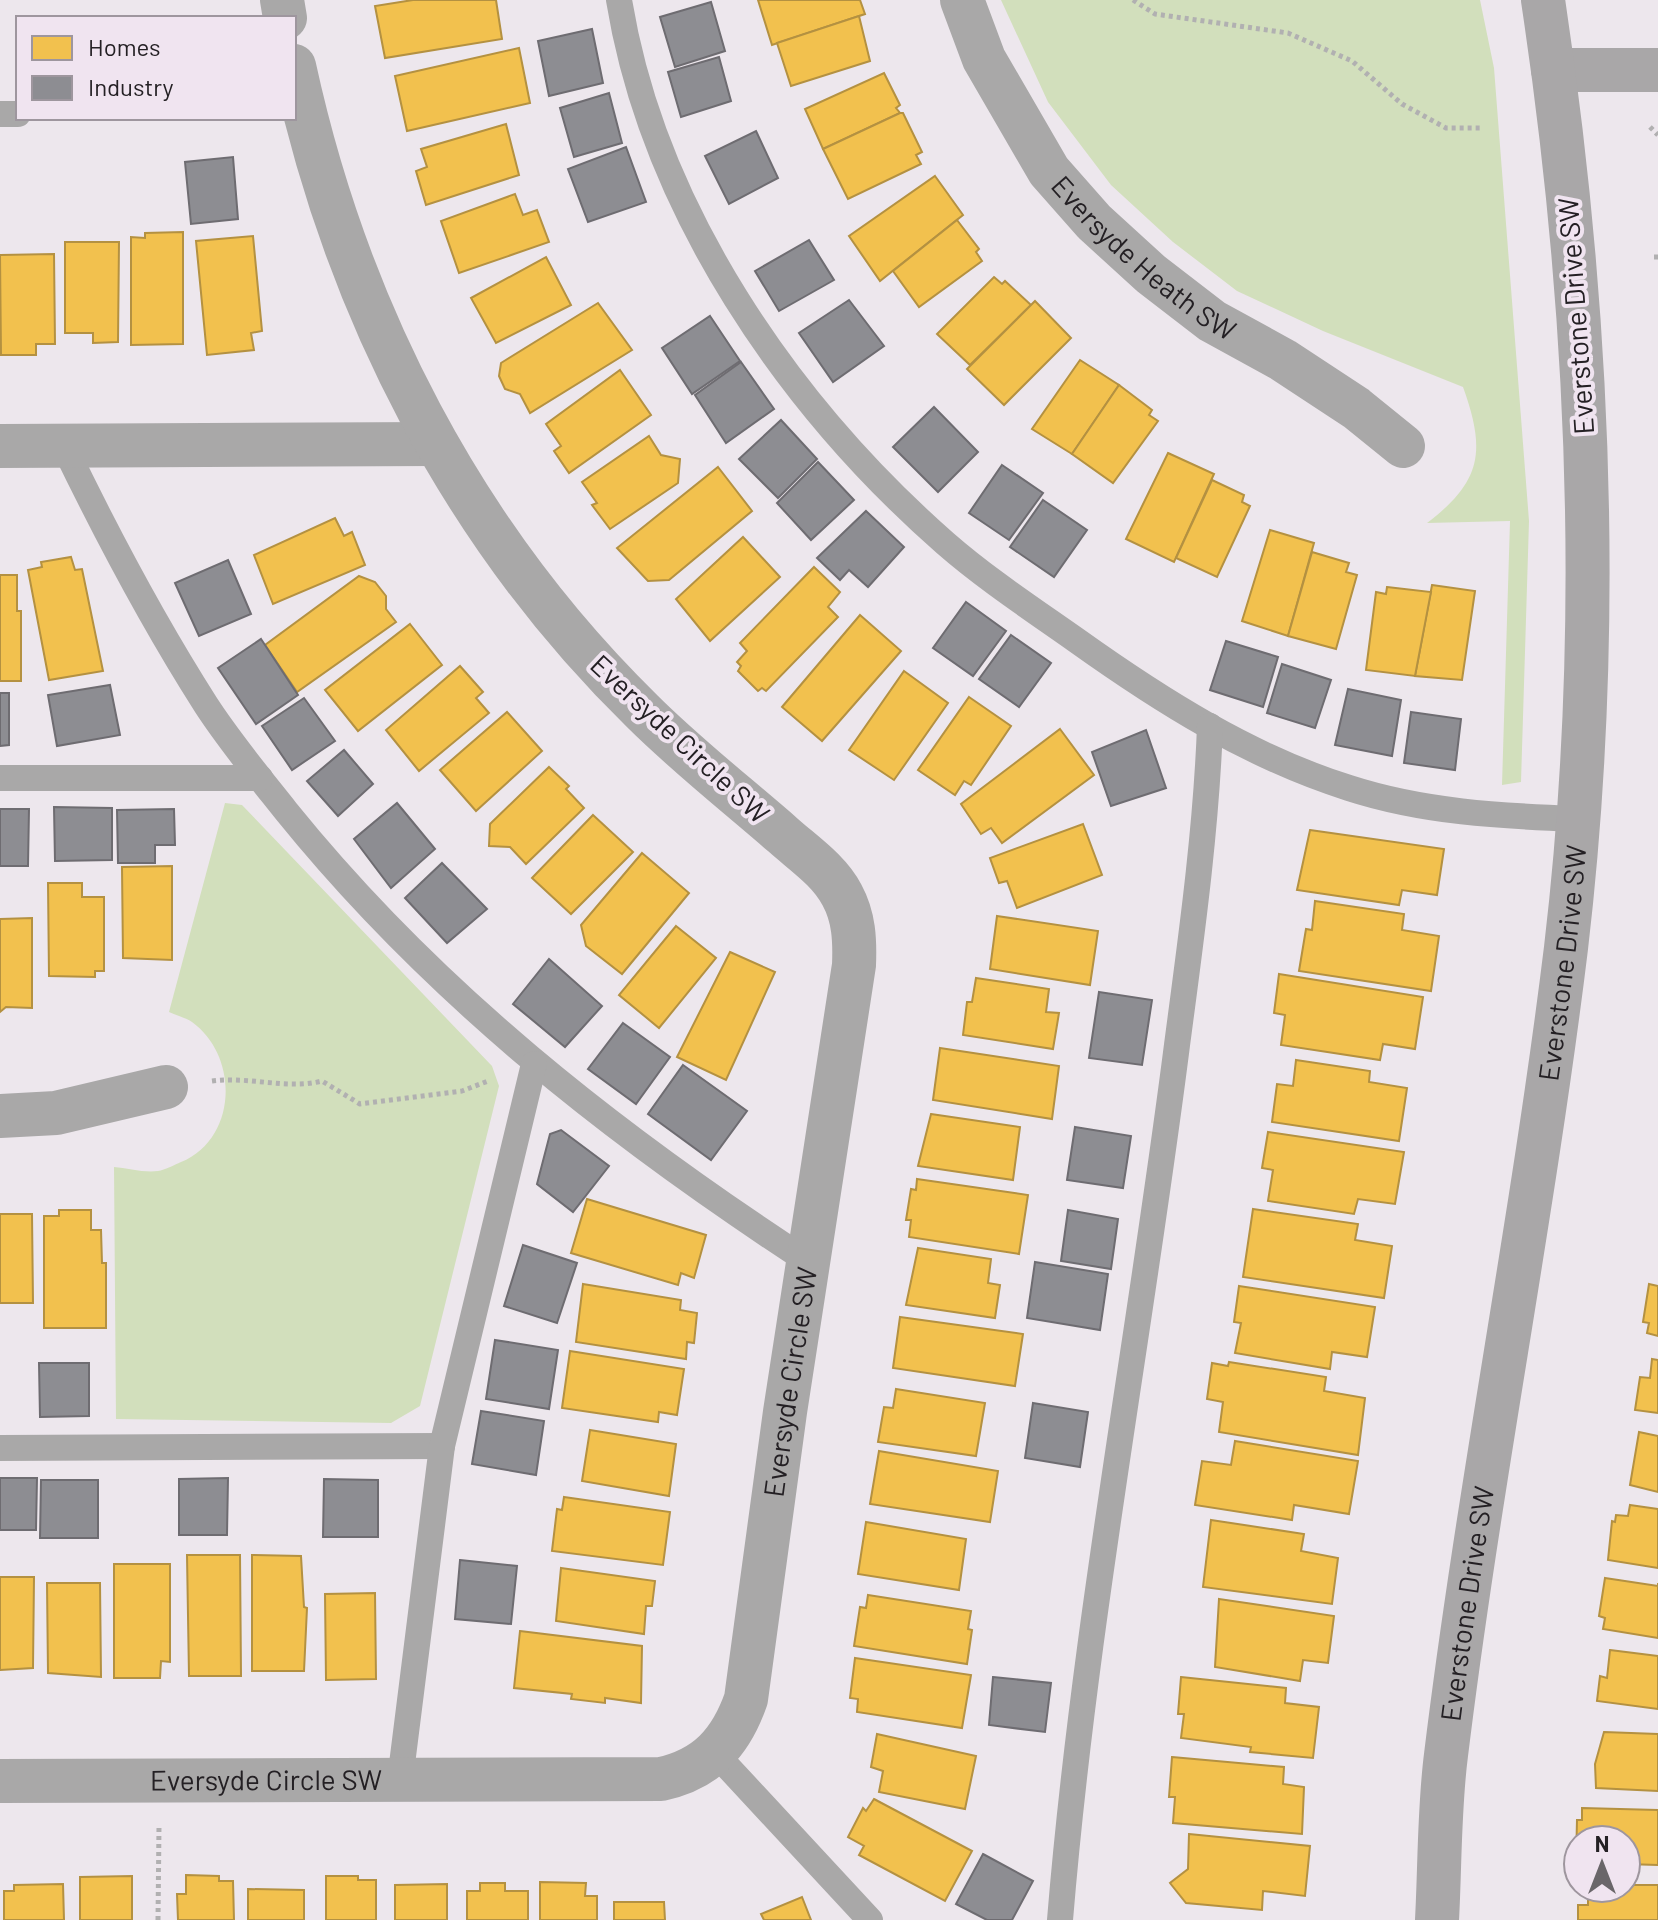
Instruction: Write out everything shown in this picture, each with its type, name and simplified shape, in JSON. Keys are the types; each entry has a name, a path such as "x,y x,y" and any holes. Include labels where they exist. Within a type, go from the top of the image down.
{"street":[{"name":"Eversyde Heath SW","path":"962,0 984,59 1049,171 1094,222 1151,274 1212,321 1344,400 1403,446"},
{"name":"Everstone Drive SW","path":"1437,1920 1445,1759 1566,945 1586,690 1584,446 1576,268 1543,0"},
{"path":"1553,70 1658,70"},
{"name":"Eversyde Circle SW","path":"0,1781 661,1779 683,1774 715,1753 738,1723 746,1699 854,965 855,937 842,893 821,869 642,712 579,645 518,572 436,444 362,293 332,216 299,113 296,85"},
{"path":"0,446 436,444"},
{"path":"0,1116 56,1113 166,1087"}],"lane":[{"path":"619,0 645,101 675,183 710,254 795,385 853,452 945,543 1121,672 1267,757 1350,789 1449,811 1577,819"},
{"path":"64,446 114,548 207,707 331,867 384,923 534,1064 656,1158 809,1262"},
{"path":"1060,1920 1072,1767 1166,1131 1196,897 1207,796 1210,726"},
{"path":"0,778 260,778"},
{"path":"400,1780 442,1446 534,1064"},
{"path":"0,1448 442,1446"},
{"path":"715,1753 870,1920"}],"path":[{"path":"1133,0 1155,14 1288,33 1352,61 1402,104 1446,128 1480,128"},
{"path":"1650,127 1658,135"},
{"path":"166,1087 235,1078 302,1086 322,1081 360,1104 462,1091 534,1064"},
{"path":"158,1781 158,1920"}],"green space":[{"path":"1001,0 1480,0 1494,68 1529,521 1521,782 1502,785 1510,521 1427,523 1459,493 1474,463 1475,429 1463,387 1323,331 1237,291 1173,242 1111,185 1048,102"},
{"path":"225,803 242,805 492,1066 499,1086 420,1406 391,1423 116,1419 114,1167 158,1171 200,1151 222,1117 226,1096 218,1055 208,1037 192,1022 169,1012"}],"building: Homes":[{"path":"413,0 496,0 502,39 385,58 375,6"},
{"path":"758,0 860,0 865,14 772,45"},
{"path":"859,16 870,61 791,86 777,43"},
{"path":"519,48 530,103 407,131 395,76"},
{"path":"884,73 900,105 896,108 900,113 823,149 805,109"},
{"path":"903,113 922,152 916,155 921,164 848,199 823,149"},
{"path":"506,124 519,175 426,205 416,171 427,167 421,149"},
{"path":"935,176 963,215 880,281 849,236"},
{"path":"515,194 523,215 537,210 549,242 459,273 441,221"},
{"path":"957,220 979,249 976,252 982,261 919,307 893,271"},
{"path":"183,232 183,344 131,345 131,237 145,238 145,233"},
{"path":"253,236 262,331 251,333 254,350 207,355 196,241"},
{"path":"65,242 119,242 118,342 93,343 93,333 65,333"},
{"path":"54,254 55,344 36,344 36,355 1,355 0,255"},
{"path":"546,257 571,305 496,343 471,298"},
{"path":"994,277 1002,284 1005,281 1031,305 970,365 937,334"},
{"path":"1035,301 1071,338 1004,405 967,369"},
{"path":"598,303 632,350 530,413 520,394 505,389 499,376 501,363"},
{"path":"1080,360 1119,385 1072,454 1032,429"},
{"path":"620,370 651,415 569,473 554,451 561,446 546,424"},
{"path":"1119,385 1152,410 1149,415 1158,421 1113,483 1072,454"},
{"path":"649,436 661,455 680,459 678,483 610,529 592,505 597,503 582,482"},
{"path":"1168,453 1214,474 1174,562 1126,539"},
{"path":"718,467 752,511 669,580 648,581 617,548"},
{"path":"1212,480 1244,495 1242,502 1250,506 1217,577 1176,558"},
{"path":"335,518 344,536 352,532 365,565 273,604 254,555"},
{"path":"1270,530 1314,543 1288,636 1242,621"},
{"path":"743,537 780,577 710,641 676,599"},
{"path":"1312,552 1349,563 1346,572 1357,575 1336,649 1288,636"},
{"path":"71,557 75,570 82,569 103,671 49,680 28,570 42,567 41,562"},
{"path":"814,567 840,592 828,607 838,617 766,691 762,688 758,691 738,671 741,666 737,662 747,651 740,643"},
{"path":"0,575 17,575 17,611 21,611 21,681 0,681"},
{"path":"359,576 375,582 386,596 386,609 396,622 297,692 265,645"},
{"path":"1432,585 1475,591 1462,680 1415,676"},
{"path":"1387,587 1431,592 1415,676 1366,670 1376,592 1386,594"},
{"path":"860,615 901,651 822,741 782,707"},
{"path":"410,624 442,665 358,731 325,690"},
{"path":"460,666 483,692 476,698 489,713 419,771 386,730"},
{"path":"904,671 948,703 894,780 849,750"},
{"path":"969,697 1011,726 971,785 964,781 955,795 918,770"},
{"path":"507,712 542,751 476,811 440,770"},
{"path":"1060,729 1094,775 1002,843 991,828 981,834 961,804"},
{"path":"549,767 569,786 566,789 584,808 526,864 510,847 489,846 490,824"},
{"path":"593,815 633,852 571,914 532,878"},
{"path":"1083,824 1102,875 1017,908 1007,881 999,883 990,858"},
{"path":"1310,830 1444,849 1437,895 1402,890 1399,905 1297,890"},
{"path":"642,853 689,893 622,974 586,946 581,925"},
{"path":"172,866 172,960 123,958 122,867"},
{"path":"48,883 82,883 82,897 104,897 104,971 95,971 95,977 49,976"},
{"path":"1315,901 1404,914 1402,930 1439,936 1431,991 1299,971 1306,929 1312,930"},
{"path":"997,916 1098,931 1090,985 990,969"},
{"path":"32,918 32,1008 6,1007 0,1012 0,919"},
{"path":"676,926 716,958 659,1028 619,995"},
{"path":"730,952 775,972 726,1080 677,1057"},
{"path":"1279,974 1423,997 1415,1049 1383,1044 1380,1060 1281,1045 1285,1015 1274,1013"},
{"path":"976,978 1049,989 1046,1012 1059,1013 1053,1049 963,1035 967,1002 972,1002"},
{"path":"940,1048 1059,1066 1052,1119 933,1100"},
{"path":"1296,1060 1370,1071 1369,1082 1407,1088 1399,1141 1272,1122 1277,1084 1293,1086"},
{"path":"931,1114 1020,1127 1013,1180 918,1166"},
{"path":"1268,1132 1404,1152 1395,1204 1358,1199 1354,1214 1268,1201 1273,1170 1262,1168"},
{"path":"917,1179 1028,1195 1019,1254 909,1237 911,1220 906,1220 911,1189 916,1190"},
{"path":"587,1199 706,1235 694,1278 681,1273 678,1285 571,1253"},
{"path":"1253,1209 1358,1224 1355,1240 1392,1246 1384,1298 1243,1277"},
{"path":"59,1210 91,1210 91,1230 101,1230 102,1263 106,1263 106,1328 44,1328 44,1216 59,1216"},
{"path":"0,1214 32,1214 33,1303 0,1303"},
{"path":"918,1248 991,1259 988,1283 1000,1285 995,1318 906,1305"},
{"path":"583,1284 681,1300 680,1310 697,1313 694,1343 687,1342 686,1359 576,1342"},
{"path":"1649,1284 1658,1286 1658,1336 1647,1333 1649,1323 1643,1322"},
{"path":"1239,1286 1375,1307 1367,1357 1332,1352 1330,1369 1235,1353 1241,1323 1234,1322"},
{"path":"900,1317 1023,1334 1015,1386 893,1368"},
{"path":"570,1351 684,1369 677,1415 659,1412 658,1422 562,1408"},
{"path":"1652,1359 1658,1360 1658,1413 1635,1410 1640,1377 1650,1378"},
{"path":"1229,1362 1326,1377 1324,1391 1365,1398 1358,1455 1219,1432 1223,1402 1207,1399 1212,1363 1228,1366"},
{"path":"896,1389 985,1403 976,1456 878,1442 884,1407 893,1408"},
{"path":"590,1430 676,1444 669,1496 582,1481"},
{"path":"1639,1432 1658,1436 1658,1492 1630,1485"},
{"path":"1235,1441 1358,1461 1349,1514 1294,1505 1292,1520 1195,1505 1202,1461 1231,1465"},
{"path":"879,1451 998,1471 990,1522 870,1504"},
{"path":"564,1497 670,1512 663,1565 552,1551 557,1509 562,1510"},
{"path":"1630,1505 1658,1509 1658,1568 1608,1560 1612,1521 1615,1522 1616,1515 1628,1516"},
{"path":"1211,1520 1304,1534 1301,1551 1338,1558 1332,1604 1203,1587"},
{"path":"866,1522 966,1539 959,1590 858,1574"},
{"path":"187,1555 240,1555 241,1676 189,1676"},
{"path":"252,1555 301,1556 304,1607 307,1608 304,1671 252,1671"},
{"path":"114,1564 170,1564 170,1662 161,1661 160,1678 114,1678"},
{"path":"561,1568 655,1581 652,1606 646,1606 644,1634 556,1621"},
{"path":"0,1577 34,1577 33,1668 0,1670"},
{"path":"1605,1578 1658,1586 1658,1638 1603,1629 1605,1618 1599,1616"},
{"path":"47,1583 100,1583 101,1677 48,1673"},
{"path":"375,1593 376,1679 326,1680 325,1594"},
{"path":"868,1595 971,1611 968,1629 972,1630 967,1664 854,1646 860,1607 866,1608"},
{"path":"1219,1599 1334,1616 1328,1663 1303,1660 1300,1681 1215,1667"},
{"path":"520,1631 642,1646 641,1703 605,1698 605,1703 571,1699 572,1694 514,1688"},
{"path":"1610,1650 1658,1656 1658,1709 1597,1701 1600,1676 1607,1678"},
{"path":"855,1658 971,1675 962,1728 857,1712 858,1699 850,1698"},
{"path":"1181,1677 1286,1688 1285,1703 1319,1707 1313,1758 1250,1752 1251,1747 1181,1738 1184,1714 1178,1714"},
{"path":"1604,1732 1658,1734 1658,1791 1596,1788 1595,1764"},
{"path":"877,1734 976,1756 965,1809 879,1792 883,1771 871,1767"},
{"path":"1172,1757 1284,1767 1283,1784 1304,1787 1302,1834 1173,1823 1175,1797 1169,1797"},
{"path":"874,1799 972,1851 945,1901 859,1855 864,1846 848,1837 863,1808 866,1811"},
{"path":"1582,1808 1658,1810 1658,1865 1642,1864 1642,1824 1577,1824 1577,1820 1582,1820"},
{"path":"1189,1834 1310,1846 1305,1896 1263,1891 1262,1910 1186,1903 1170,1883 1188,1869"},
{"path":"186,1875 219,1876 219,1881 233,1881 234,1920 178,1920 177,1894 186,1894"},
{"path":"132,1876 132,1920 80,1920 80,1877"},
{"path":"326,1876 358,1876 358,1880 376,1880 376,1920 326,1920"},
{"path":"540,1882 586,1883 585,1896 597,1896 597,1920 540,1920"},
{"path":"480,1883 505,1883 505,1891 528,1891 528,1920 467,1920 467,1891 480,1891"},
{"path":"63,1884 64,1920 4,1920 4,1891 14,1891 14,1885"},
{"path":"447,1884 447,1920 395,1920 395,1885"},
{"path":"1642,1885 1658,1885 1658,1920 1578,1920 1578,1905 1642,1904"},
{"path":"248,1889 304,1890 304,1920 248,1920"},
{"path":"802,1897 811,1920 764,1920 761,1914"},
{"path":"614,1902 664,1902 665,1920 614,1920"}],"building: Industry":[{"path":"711,2 725,51 675,67 660,17"},
{"path":"592,29 603,83 549,96 538,41"},
{"path":"719,57 731,101 681,117 668,72"},
{"path":"609,93 622,143 574,157 560,108"},
{"path":"756,131 778,178 729,204 705,156"},
{"path":"626,147 646,202 588,222 568,169"},
{"path":"233,157 238,219 191,224 185,162"},
{"path":"809,240 834,280 779,311 755,271"},
{"path":"849,300 884,346 833,382 799,333"},
{"path":"710,316 740,361 692,394 662,348"},
{"path":"741,362 774,409 726,443 695,395"},
{"path":"934,407 978,452 938,492 893,447"},
{"path":"781,420 817,459 778,498 739,459"},
{"path":"818,462 854,500 811,540 777,503"},
{"path":"1002,465 1043,493 1009,540 969,513"},
{"path":"1043,500 1087,530 1054,577 1010,547"},
{"path":"866,511 904,547 868,587 849,570 840,580 817,558"},
{"path":"228,560 251,614 199,636 175,583"},
{"path":"966,602 1006,631 973,676 933,648"},
{"path":"1011,635 1051,663 1019,707 979,679"},
{"path":"261,639 298,695 256,724 218,668"},
{"path":"1226,641 1278,657 1263,707 1210,690"},
{"path":"1282,664 1331,680 1315,728 1267,713"},
{"path":"110,685 120,735 57,746 48,695"},
{"path":"1348,689 1401,700 1392,756 1335,745"},
{"path":"0,693 9,693 9,745 0,746"},
{"path":"304,698 335,741 292,770 262,726"},
{"path":"1411,712 1461,719 1455,770 1404,763"},
{"path":"1146,730 1166,788 1111,806 1092,752"},
{"path":"344,750 373,784 338,816 307,781"},
{"path":"397,803 435,849 391,888 354,839"},
{"path":"54,807 112,808 112,860 55,861"},
{"path":"0,809 29,809 28,866 0,866"},
{"path":"174,809 175,845 155,845 155,863 118,863 117,810"},
{"path":"442,863 487,909 447,943 405,898"},
{"path":"549,959 602,1006 565,1047 513,1004"},
{"path":"1099,992 1152,1000 1142,1065 1089,1058"},
{"path":"623,1023 670,1057 636,1104 588,1069"},
{"path":"683,1065 747,1111 711,1160 648,1114"},
{"path":"1075,1127 1131,1136 1123,1188 1067,1180"},
{"path":"561,1130 609,1166 573,1212 537,1184 550,1134"},
{"path":"1068,1210 1118,1219 1111,1269 1061,1261"},
{"path":"523,1245 577,1263 557,1323 504,1306"},
{"path":"1035,1262 1108,1274 1100,1330 1027,1318"},
{"path":"495,1340 558,1350 549,1409 486,1399"},
{"path":"39,1363 89,1363 89,1416 40,1417"},
{"path":"1033,1403 1088,1412 1080,1467 1025,1458"},
{"path":"481,1411 544,1421 536,1475 472,1464"},
{"path":"0,1478 37,1478 36,1530 0,1530"},
{"path":"228,1478 227,1535 179,1535 179,1479"},
{"path":"324,1479 378,1480 378,1537 323,1537"},
{"path":"41,1480 98,1480 98,1538 40,1538"},
{"path":"460,1560 517,1566 511,1624 455,1619"},
{"path":"993,1677 1051,1683 1045,1732 989,1725"},
{"path":"983,1854 1033,1881 1012,1920 987,1920 956,1904"}]}
